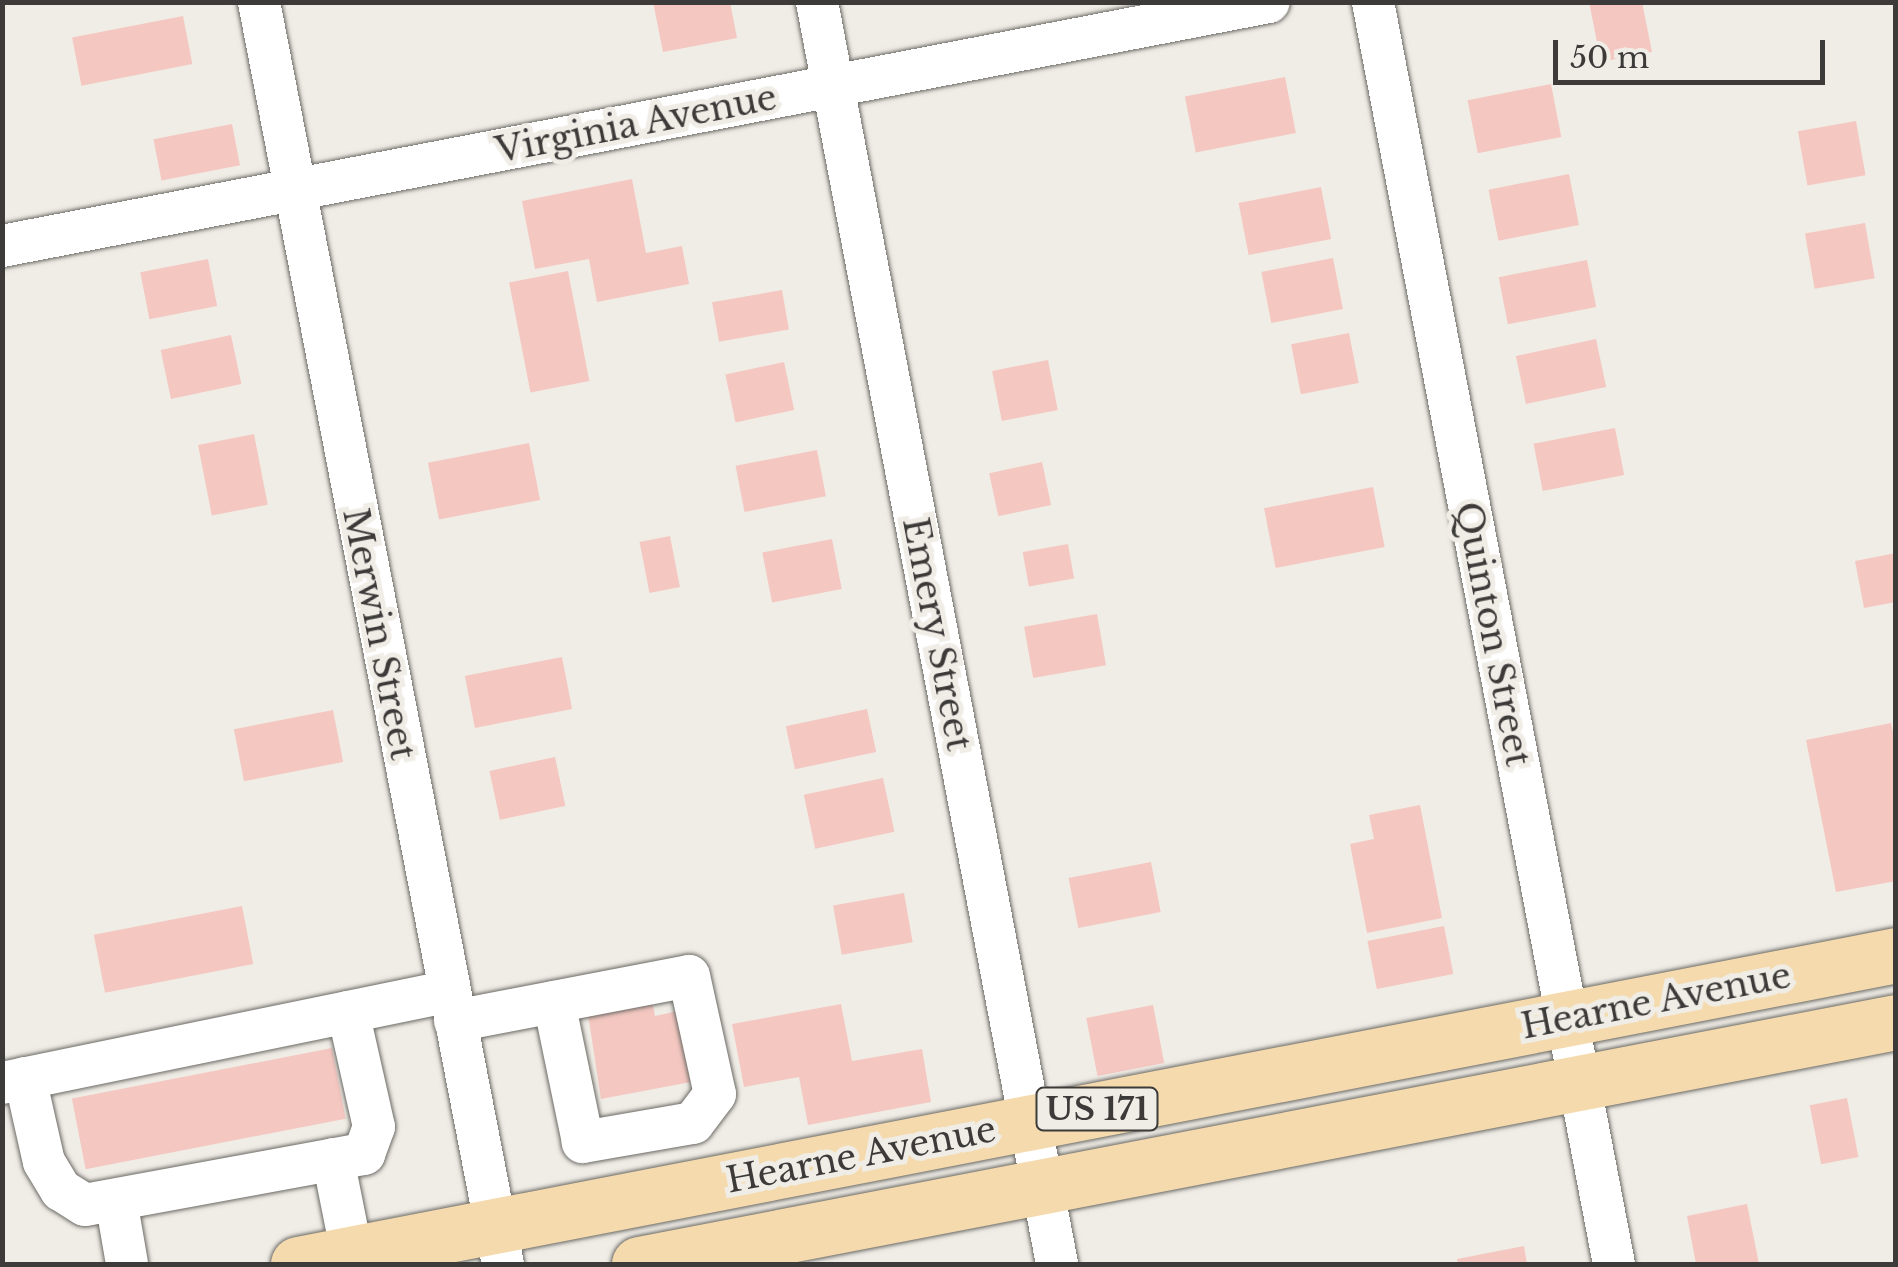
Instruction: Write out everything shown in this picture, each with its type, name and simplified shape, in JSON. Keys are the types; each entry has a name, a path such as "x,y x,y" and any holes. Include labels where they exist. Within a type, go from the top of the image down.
{"main road":[{"name":"Hearne Avenue","path":"298,1264 352,1254 499,1245 708,1184 1896,956"},
{"name":"Hearne Avenue","path":"639,1264 772,1252 1042,1187 1896,1022"}],"street":[{"name":"Merwin Street","path":"259,2 499,1245"},
{"name":"Emery Street","path":"817,2 1057,1264"},
{"name":"Virginia Avenue","path":"2,246 1269,2"},
{"name":"Quinton Street","path":"1374,2 1614,1264"},
{"path":"348,1012 374,1126 364,1154 85,1205 61,1190 44,1162 14,1080 348,1012 554,1002 689,976 715,1094 693,1123 583,1142 554,1002"},
{"path":"693,1123 708,1184"},
{"path":"333,1159 352,1254"},
{"path":"116,1200 128,1264"}],"building":[{"path":"653,2 730,2 737,38 663,52"},
{"path":"1589,2 1642,2 1652,52 1601,62"},
{"path":"183,16 192,64 81,86 72,38"},
{"path":"1285,77 1296,133 1196,152 1185,96"},
{"path":"1551,84 1561,137 1478,153 1468,100"},
{"path":"1856,121 1866,175 1807,185 1798,131"},
{"path":"232,124 240,165 161,180 153,139"},
{"path":"1569,174 1579,225 1498,241 1489,190"},
{"path":"632,179 646,253 682,246 689,284 597,302 589,259 535,269 522,201"},
{"path":"1321,187 1331,239 1249,255 1239,203"},
{"path":"1865,223 1875,278 1815,289 1805,234"},
{"path":"1333,258 1343,309 1271,323 1261,272"},
{"path":"208,259 217,306 149,319 140,272"},
{"path":"1587,260 1596,307 1508,324 1499,277"},
{"path":"568,271 589,381 530,392 509,282"},
{"path":"782,290 789,329 719,342 712,302"},
{"path":"1349,333 1359,383 1301,394 1291,344"},
{"path":"231,335 241,384 171,399 161,350"},
{"path":"1596,339 1606,387 1526,404 1516,356"},
{"path":"1048,360 1058,410 1002,421 992,371"},
{"path":"784,362 794,410 735,422 725,374"},
{"path":"1615,428 1624,475 1543,491 1534,444"},
{"path":"254,434 268,505 212,516 198,445"},
{"path":"529,443 540,500 439,520 428,463"},
{"path":"817,450 826,496 744,512 736,466"},
{"path":"1042,462 1051,505 998,516 989,473"},
{"path":"1373,487 1385,547 1276,568 1264,508"},
{"path":"670,536 680,587 649,593 640,542"},
{"path":"832,539 842,589 772,603 762,553"},
{"path":"1068,544 1074,578 1029,586 1023,552"},
{"path":"1896,553 1896,602 1864,608 1855,561"},
{"path":"1097,614 1106,665 1033,678 1024,627"},
{"path":"562,657 572,709 475,728 465,676"},
{"path":"867,709 876,752 795,769 786,726"},
{"path":"333,710 343,762 244,781 234,729"},
{"path":"1891,723 1896,746 1896,881 1836,892 1806,740"},
{"path":"555,757 565,806 500,820 489,771"},
{"path":"883,778 894,832 815,849 804,795"},
{"path":"1420,805 1442,918 1367,933 1350,844 1374,839 1369,815"},
{"path":"1151,862 1161,912 1078,928 1069,878"},
{"path":"904,893 913,942 842,955 833,906"},
{"path":"242,906 253,964 105,993 94,935"},
{"path":"1444,926 1453,974 1377,989 1367,941"},
{"path":"651,996 655,1016 678,1011 691,1082 601,1099 587,1008"},
{"path":"841,1004 852,1061 922,1049 931,1102 808,1125 799,1077 744,1087 732,1024"},
{"path":"1153,1005 1164,1063 1098,1076 1086,1018"},
{"path":"332,1048 346,1119 86,1169 72,1099"},
{"path":"1847,1098 1858,1157 1821,1164 1810,1105"},
{"path":"1747,1204 1759,1264 1696,1264 1687,1216"},
{"path":"1524,1246 1527,1264 1458,1264 1457,1259"}]}
